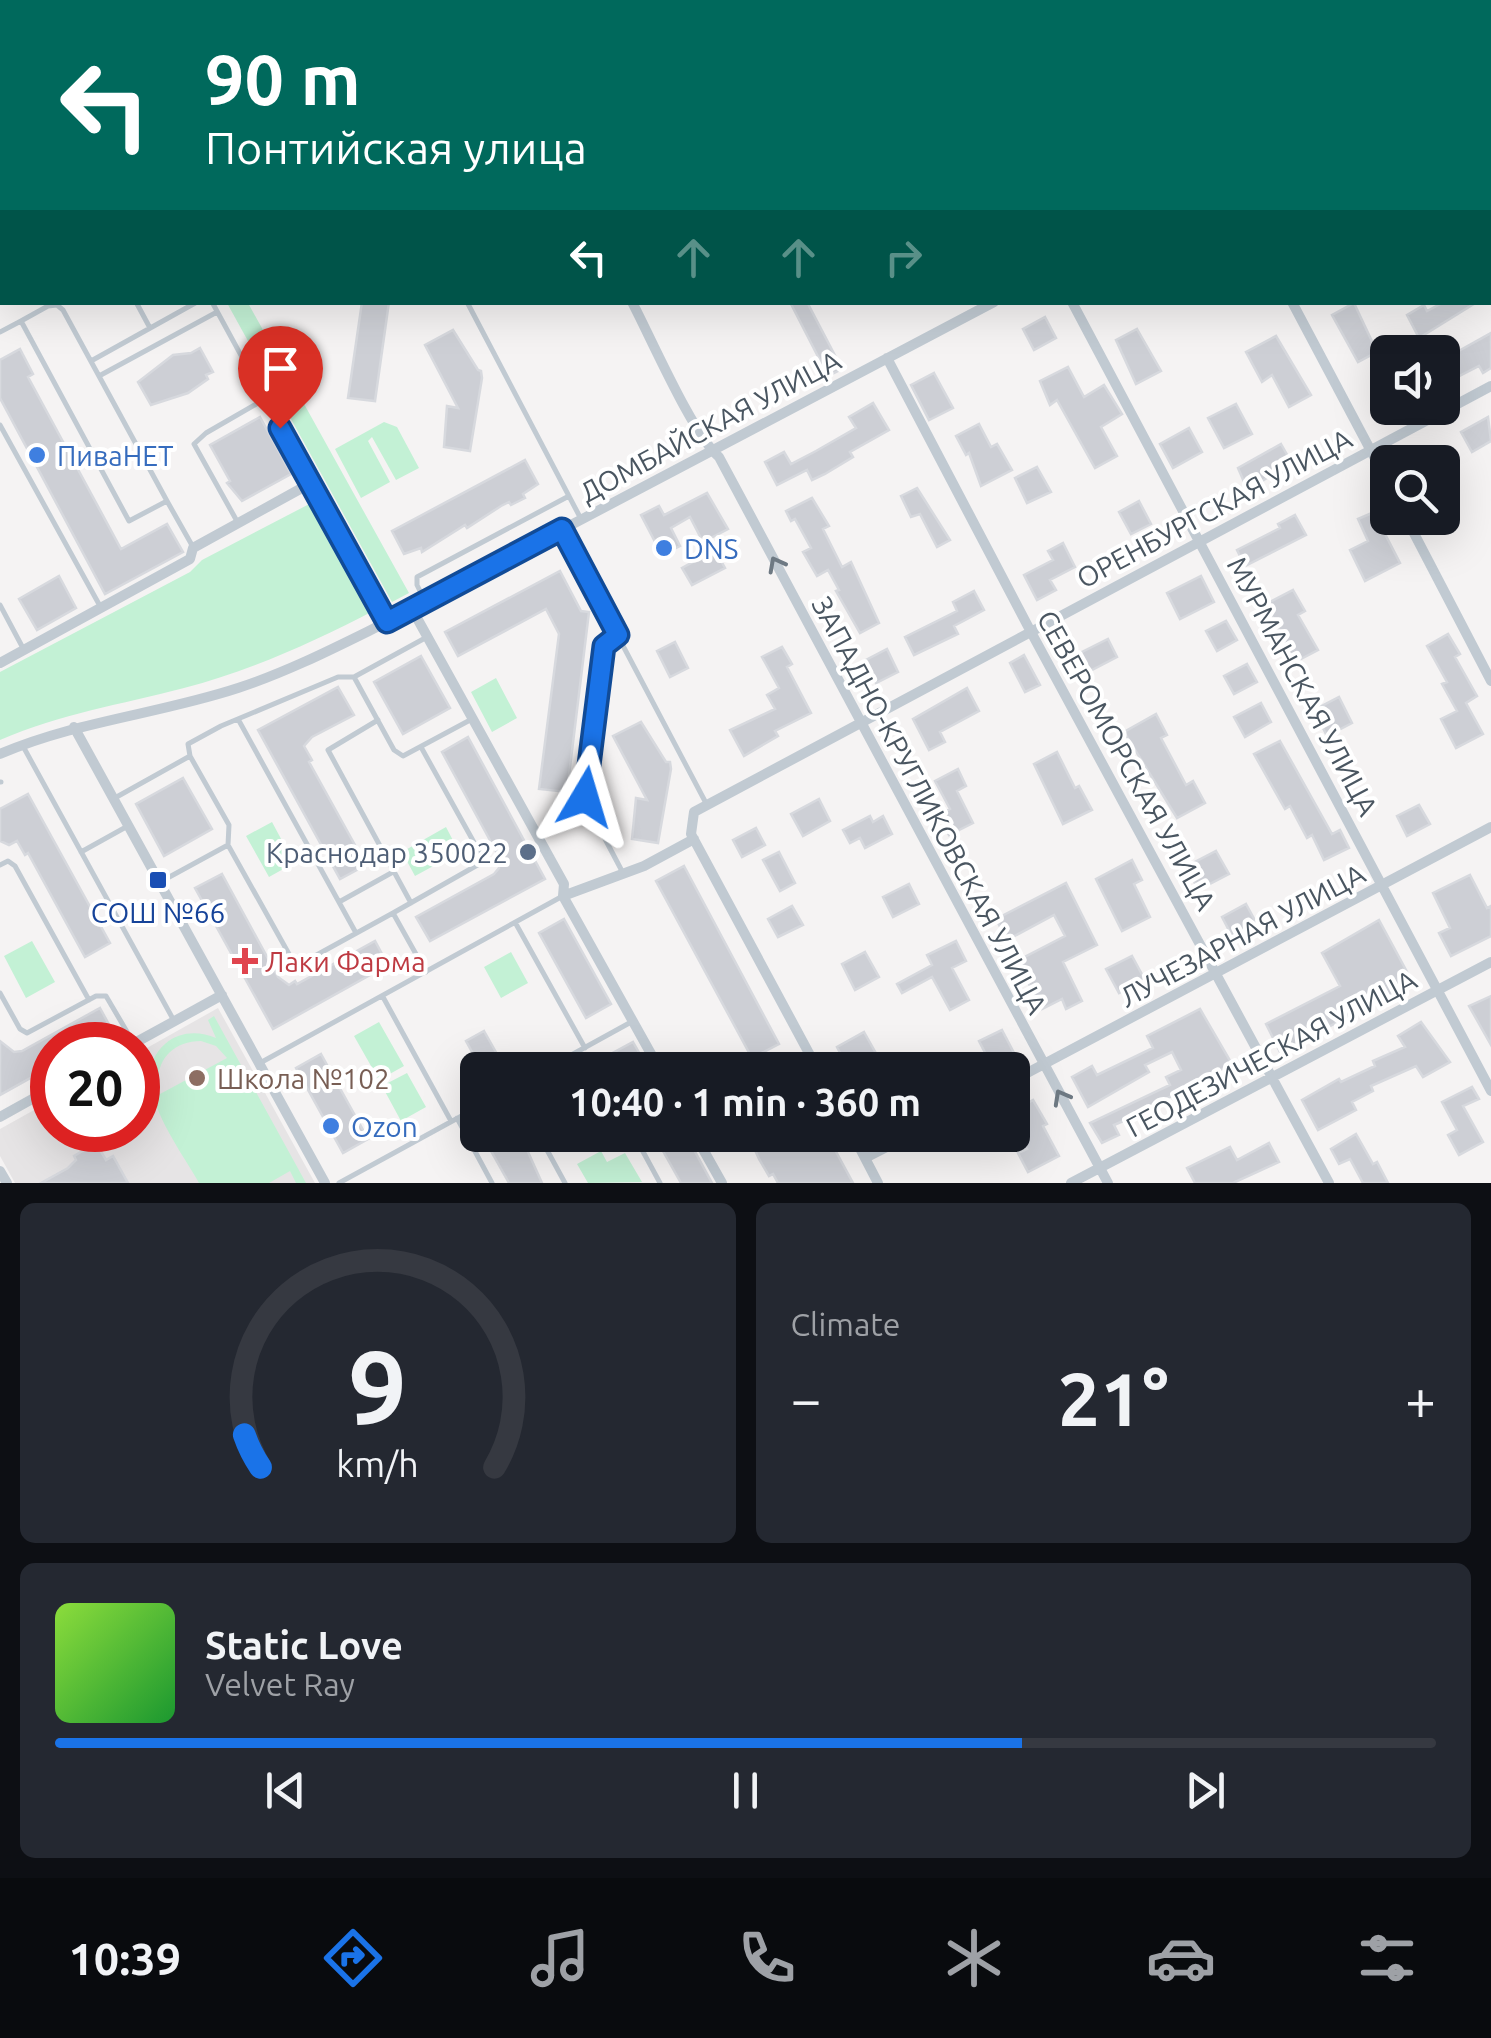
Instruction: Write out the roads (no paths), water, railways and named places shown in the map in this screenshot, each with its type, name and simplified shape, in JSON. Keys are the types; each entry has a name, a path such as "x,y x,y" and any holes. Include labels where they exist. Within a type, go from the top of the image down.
{"street":[{"name":"ЗАПАДНО-КРУГЛИКОВСКАЯ УЛИЦА","path":"634,305 1108,1183"},
{"name":"ДОМБАЙСКАЯ УЛИЦА","path":"0,754 74,727 235,689 293,668 426,602 988,305"},
{"name":"МУРМАНСКАЯ УЛИЦА","path":"1074,305 1491,1091"},
{"path":"1294,305 1370,450"},
{"name":"СЕВЕРОМОРСКАЯ УЛИЦА","path":"887,358 1330,1183"},
{"name":"ОРЕНБУРГСКАЯ УЛИЦА","path":"1379,445 1491,386"},
{"name":"ОРЕНБУРГСКАЯ УЛИЦА","path":"694,839 690,825 694,812 707,804 1370,450"},
{"path":"0,663 190,559 193,548 311,483"},
{"path":"1415,535 1491,681"},
{"path":"412,609 564,884 564,896 650,1052"},
{"path":"74,727 325,1183"},
{"name":"ЛУЧЕЗАРНАЯ УЛИЦА","path":"1030,1072 1491,827"},
{"path":"564,896 644,866 694,839 808,1052"},
{"name":"ГЕОДЕЗИЧЕСКАЯ УЛИЦА","path":"1071,1183 1491,962"},
{"path":"160,1029 222,995"},
{"path":"0,1117 30,1100"},
{"path":"705,1152 722,1183"},
{"path":"862,1152 878,1183"},
{"path":"865,1158 877,1152"},
{"path":"0,1171 7,1183"}],"lane":[{"path":"0,332 48,306 58,305 193,548"},
{"path":"138,305 150,328"},
{"path":"90,361 192,305"},
{"path":"214,305 387,622"},
{"path":"469,305 581,518"},
{"path":"99,376 217,312"},
{"path":"21,321 129,521 167,501"},
{"path":"238,523 194,444 206,432 265,400"},
{"path":"0,425 101,608"},
{"path":"426,602 417,577 569,496"},
{"path":"562,529 707,804"},
{"path":"0,605 24,650"},
{"path":"618,635 604,646 585,800 623,873"},
{"path":"422,747 482,858 477,867 302,963 294,963 228,845 228,826 190,756 188,744 238,718 338,677 354,677 427,637"},
{"path":"354,677 398,753 408,754 473,719"},
{"path":"238,718 356,933"},
{"path":"378,720 328,750 411,903"},
{"path":"22,744 174,1021"},
{"path":"113,799 190,756"},
{"path":"81,852 128,826"},
{"path":"160,883 228,845"},
{"path":"0,865 8,862 15,866 89,1000"},
{"path":"339,902 394,872"},
{"path":"259,1064 564,896"},
{"path":"393,913 426,972"},
{"path":"515,922 584,1048"},
{"path":"0,993 20,1029 28,1033 89,1000 106,996 120,1022"},
{"path":"382,996 492,1183"},
{"path":"577,1052 633,1021"},
{"path":"339,1183 460,1117"},
{"path":"548,1152 564,1183"},
{"path":"643,1152 660,1183"}],"place":[{"name":"ПиваНЕТ","path":"37,455"},
{"name":"DNS","path":"664,548"},
{"name":"Краснодар 350022","path":"528,852"},
{"name":"СОШ №66","path":"158,880"},
{"name":"Лаки Фарма","path":"245,961"},
{"name":"Школа №102","path":"197,1078"},
{"name":"Ozon","path":"331,1126"}]}
